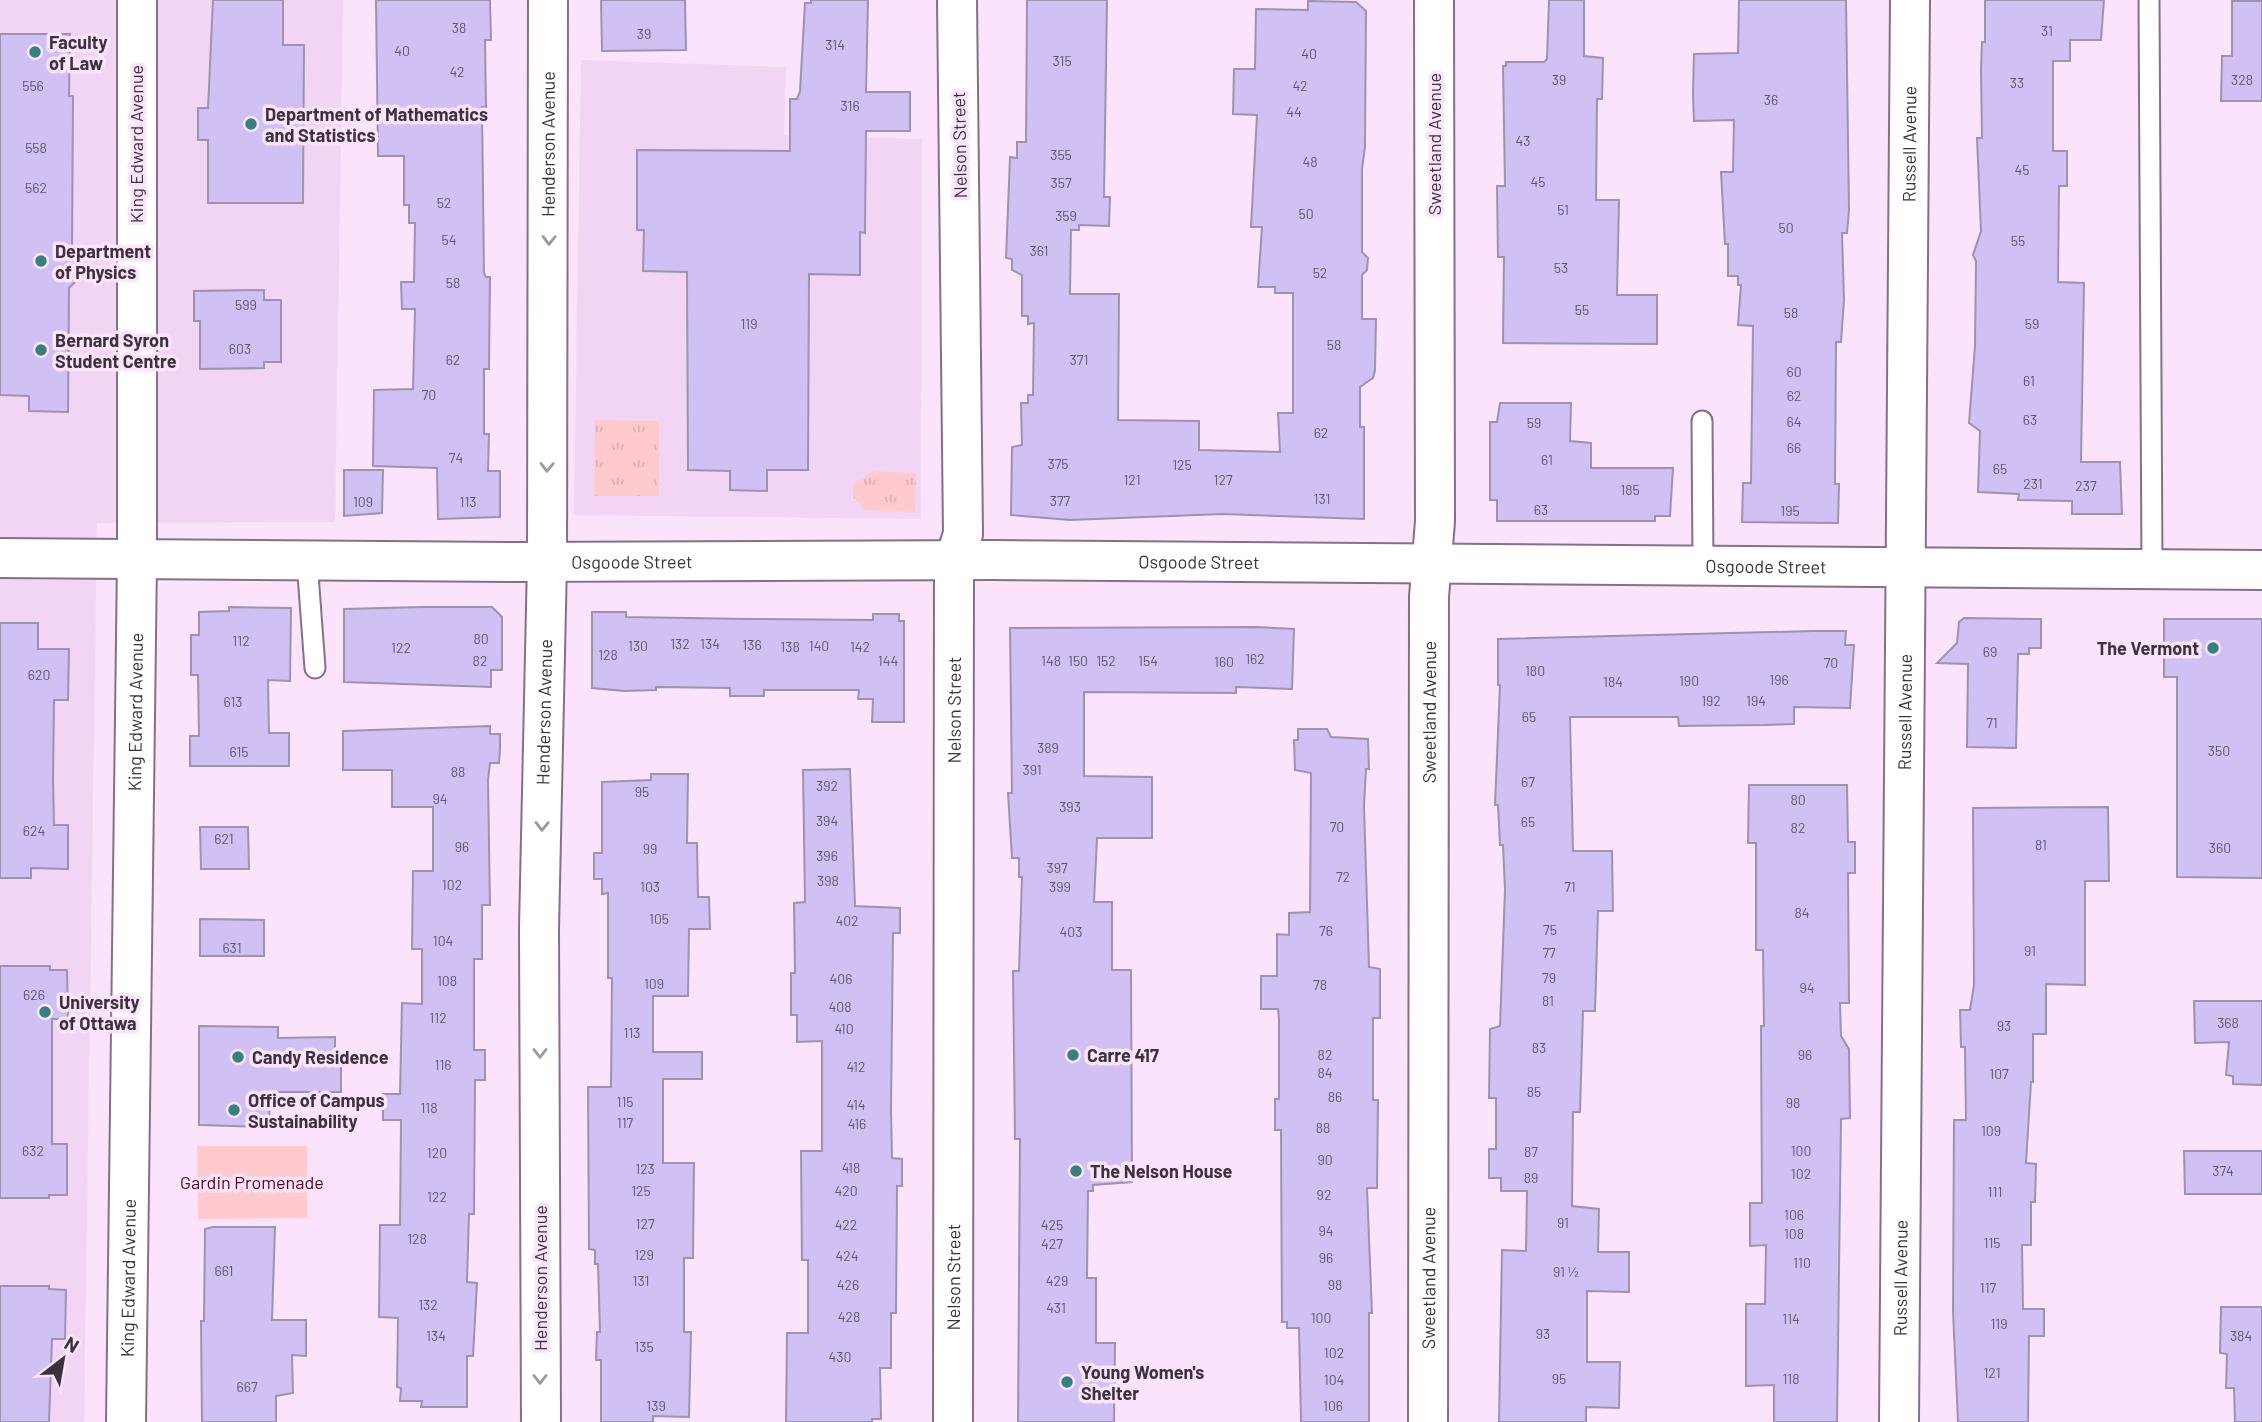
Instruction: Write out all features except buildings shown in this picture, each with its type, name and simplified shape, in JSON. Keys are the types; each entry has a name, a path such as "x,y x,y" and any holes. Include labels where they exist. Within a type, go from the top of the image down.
{"street":[{"name":"King Edward Avenue","path":"126,1422 137,560 137,0"},
{"name":"Henderson Avenue","path":"541,1422 539,929 547,562 548,0"},
{"name":"Nelson Street","path":"953,1422 954,562 963,534 957,0"},
{"name":"Sweetland Avenue","path":"1428,1422 1429,609 1433,565 1434,0"},
{"name":"Russell Avenue","path":"1899,1422 1910,0"},
{"name":"Osgoode Street","path":"0,558 307,562 991,560 2262,570"}],"lane":[{"path":"2149,0 2152,569"},
{"path":"1702,421 1703,566"},
{"path":"307,562 315,668"}],"shaded area":[{"name":"University of Ottawa","path":"0,0 343,0 335,522 97,523 84,1422 0,1422"},
{"path":"581,60 786,67 784,135 922,139 921,519 574,515"}],"green space":[{"path":"595,420 659,421 659,496 594,496"},
{"path":"873,471 916,473 915,512 865,510 853,497 853,484"},
{"name":"Gardin Promenade","path":"197,1146 307,1146 307,1218 198,1219"}],"place":[{"name":"Faculty of Law","path":"35,52"},
{"name":"Department of Mathematics and Statistics","path":"251,124"},
{"name":"Department of Physics","path":"41,261"},
{"name":"Bernard Syron Student Centre","path":"41,350"},
{"name":"The Vermont","path":"2213,648"},
{"name":"University of Ottawa","path":"45,1012"},
{"name":"Carre 417","path":"1073,1055"},
{"name":"Candy Residence","path":"238,1057"},
{"name":"Office of Campus Sustainability","path":"234,1110"},
{"name":"The Nelson House","path":"1076,1171"},
{"name":"Young Women's Shelter","path":"1067,1382"}]}
